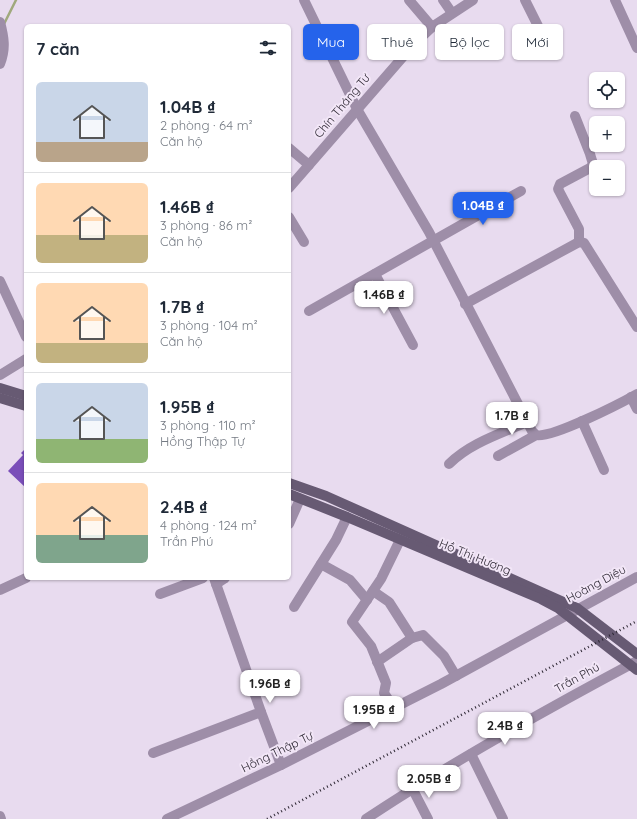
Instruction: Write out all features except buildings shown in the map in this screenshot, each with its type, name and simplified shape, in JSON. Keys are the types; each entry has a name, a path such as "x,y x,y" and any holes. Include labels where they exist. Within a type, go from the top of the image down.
{"main road":[{"path":"0,388 24,395"},
{"path":"0,398 24,405"},
{"name":"Hồ Thị Hương","path":"291,484 326,496 578,608 637,654"},
{"name":"Hồ Thị Hương","path":"291,495 541,599 566,614 635,665"}],"street":[{"path":"304,0 357,109 434,241 465,304 527,422 536,435"},
{"path":"409,0 432,27"},
{"path":"443,0 452,13"},
{"name":"Chín Tháng Tư","path":"291,185 400,59 432,27 473,0"},
{"path":"525,0 537,24"},
{"path":"615,0 637,48"},
{"path":"0,23 3,33 4,54 0,64"},
{"path":"574,116 593,164 590,168 560,184 558,189 579,229 579,242"},
{"path":"291,150 309,165"},
{"path":"309,311 521,191"},
{"path":"291,220 304,242"},
{"path":"465,304 579,242 584,243 598,263 637,327"},
{"path":"375,274 413,345"},
{"path":"0,281 24,333"},
{"path":"0,375 24,360"},
{"path":"498,456 536,435 546,435 582,420 634,395 637,409"},
{"path":"582,420 604,470"},
{"path":"448,464 456,456 474,446 527,422"},
{"path":"291,519 300,499"},
{"path":"294,607 336,540 347,517"},
{"path":"394,708 384,693 386,683 368,640 352,622 373,591 400,540"},
{"path":"321,564 350,580 367,600"},
{"name":"Hoàng Diệu","path":"566,614 637,577"},
{"path":"0,590 24,579"},
{"path":"160,594 197,580"},
{"path":"215,581 260,712 282,765"},
{"path":"373,591 389,602 412,638"},
{"name":"Hồng Thập Tự","path":"167,819 282,765 394,708 456,676 566,614"},
{"path":"376,662 420,634 425,636 444,656 456,676"},
{"name":"Trần Phú","path":"366,819 412,788 471,754 635,665"},
{"path":"153,753 260,712"},
{"path":"471,754 503,819"},
{"path":"412,788 428,819"}],"waterway":[{"path":"4,24 16,0"}],"railway":[{"path":"267,819 637,621"}]}
